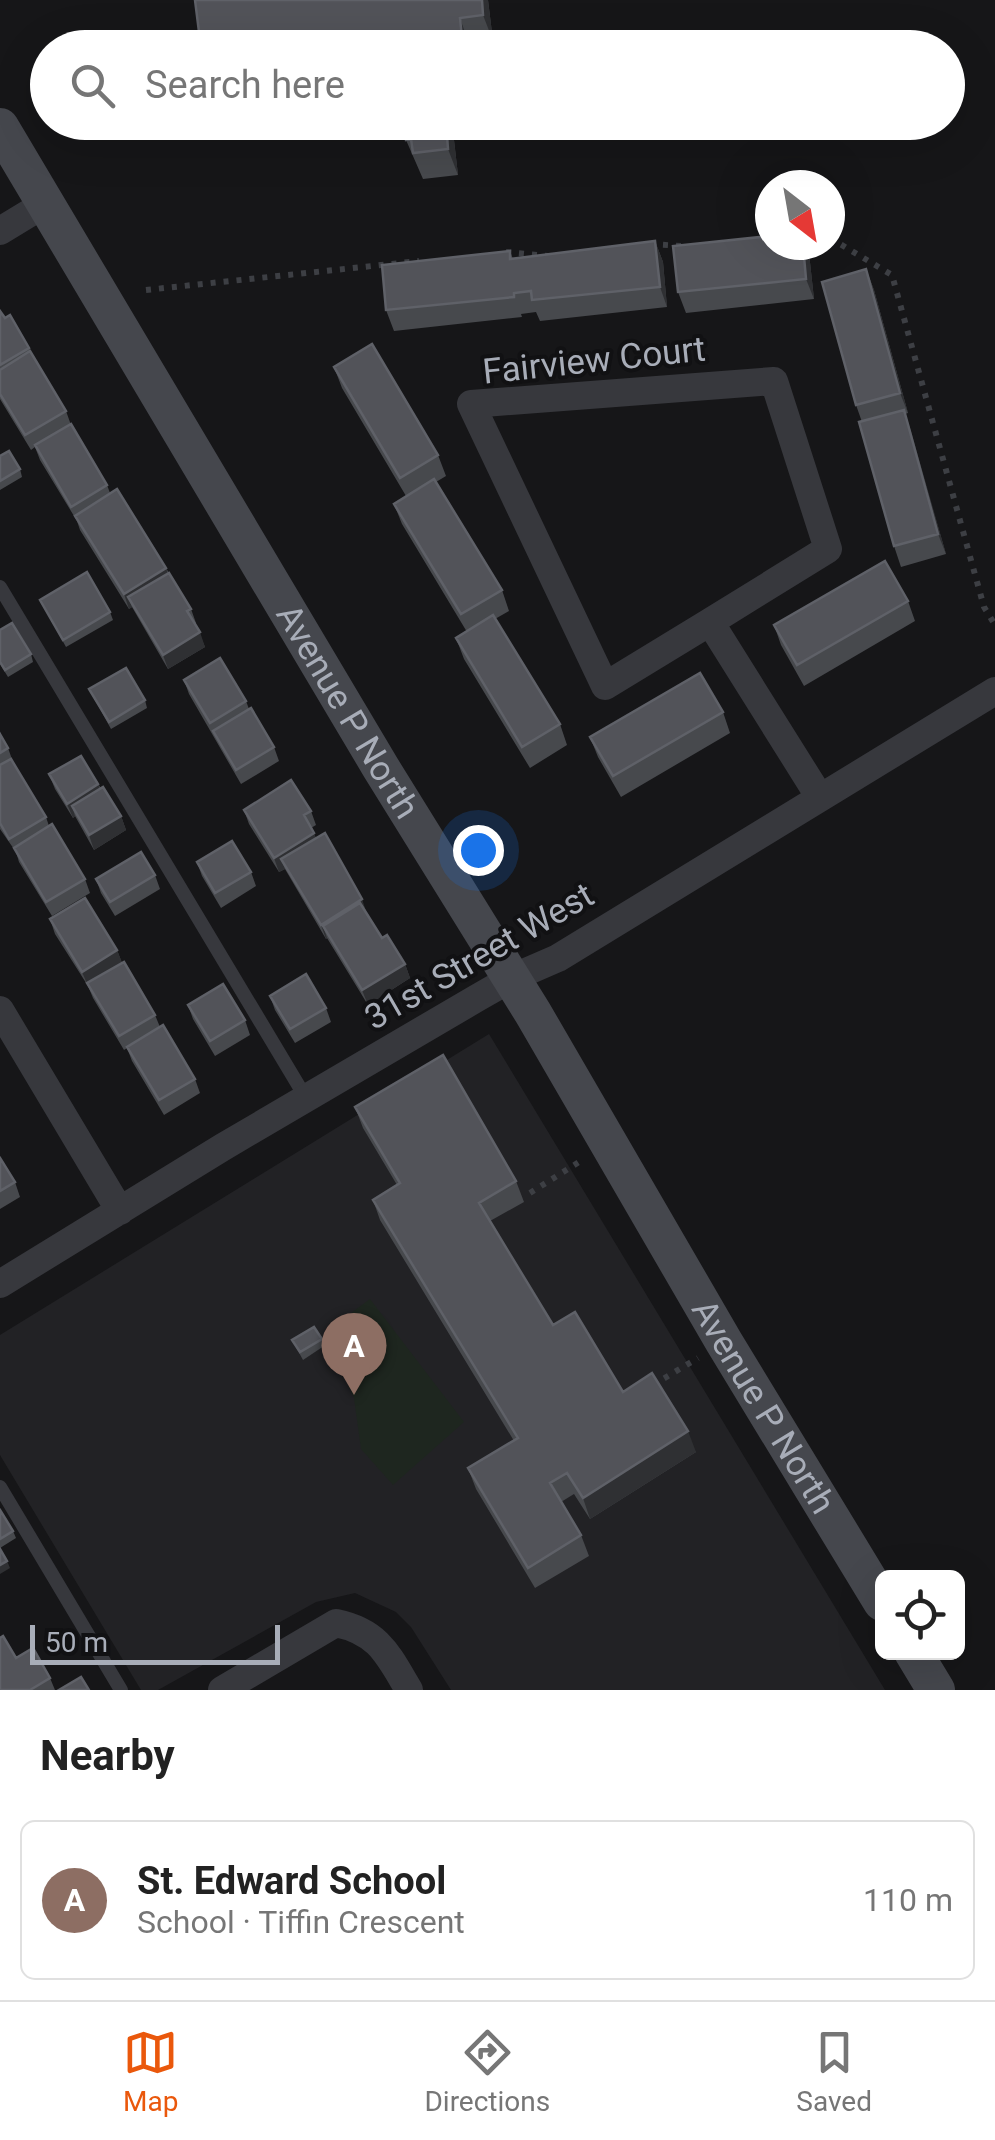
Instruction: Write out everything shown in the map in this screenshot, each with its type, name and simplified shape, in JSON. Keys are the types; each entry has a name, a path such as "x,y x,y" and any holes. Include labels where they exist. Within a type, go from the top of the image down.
{"main road":[{"name":"Avenue P North","path":"0,127 875,1590"},
{"path":"918,1660 936,1690"}],"street":[{"path":"0,231 46,204"},
{"name":"Fairview Court","path":"774,381 828,549 710,622 605,686 471,404 774,381"},
{"path":"710,622 819,796"},
{"name":"31st Street West","path":"0,1284 306,1098 512,978 558,958 995,691"},
{"path":"0,1010 120,1212"},
{"path":"222,1690 336,1622 372,1635 409,1690"}],"lane":[{"path":"0,587 306,1098"},
{"path":"0,1487 122,1690"}],"path":[{"path":"634,246 692,246"},
{"path":"845,247 892,275 984,607 995,625"},
{"path":"505,252 564,254"},
{"path":"146,290 429,260"},
{"path":"530,1194 580,1162"},
{"path":"650,1386 698,1358"}],"shaded area":[{"path":"489,1034 885,1690 451,1690 411,1627 396,1612 355,1593 316,1602 158,1690 141,1690 0,1455 0,1335"},
{"path":"370,1299 464,1422 393,1485 361,1449 354,1398 324,1333"}],"building":[{"path":"195,0 482,0 483,15 460,18 461,30 199,30"},
{"path":"411,140 447,140 448,149 413,153"},
{"path":"755,238 755,260 804,260 806,279 678,292 673,246"},
{"path":"655,241 660,287 532,300 531,291 514,293 514,297 386,310 382,265 510,251 510,259"},
{"path":"866,269 900,393 856,405 822,282"},
{"path":"0,311 5,318 10,315 29,348 0,365"},
{"path":"372,344 438,455 400,478 334,367"},
{"path":"30,351 66,411 25,435 0,394 0,370"},
{"path":"904,410 938,534 894,546 859,422"},
{"path":"71,424 107,485 71,507 35,445"},
{"path":"9,451 20,469 0,481 0,456"},
{"path":"434,479 502,590 461,614 394,504"},
{"path":"117,489 166,568 124,594 75,516"},
{"path":"885,561 908,601 797,665 774,625"},
{"path":"87,572 110,612 63,640 40,600"},
{"path":"169,573 200,632 163,655 128,597"},
{"path":"493,615 560,724 522,747 456,638"},
{"path":"12,623 31,654 5,670 0,662 0,630"},
{"path":"220,658 246,701 210,723 184,680"},
{"path":"126,668 145,700 109,722 89,689"},
{"path":"700,673 723,712 613,776 590,737"},
{"path":"251,708 274,747 236,770 213,731"},
{"path":"0,734 8,748 0,753"},
{"path":"81,756 98,784 67,804 49,774"},
{"path":"11,759 46,817 9,839 0,823 0,765"},
{"path":"291,780 311,811 304,815 314,833 274,858 244,810"},
{"path":"103,787 121,816 89,835 72,806"},
{"path":"52,824 85,879 46,902 14,848"},
{"path":"325,833 362,899 321,925 281,859"},
{"path":"232,841 251,872 215,893 197,862"},
{"path":"141,852 155,875 110,902 96,879"},
{"path":"85,898 117,950 82,972 50,919"},
{"path":"360,903 382,938 387,935 405,964 362,990 323,926"},
{"path":"124,962 155,1015 119,1036 87,983"},
{"path":"306,974 326,1008 290,1029 270,996"},
{"path":"223,984 245,1020 210,1041 188,1005"},
{"path":"163,1025 195,1079 159,1100 127,1047"},
{"path":"443,1055 516,1181 479,1203 553,1325 575,1312 623,1392 652,1373 688,1431 583,1498 567,1473 550,1483 581,1535 528,1568 468,1468 518,1438 373,1200 400,1183 355,1107"},
{"path":"0,1158 15,1182 0,1191"},
{"path":"314,1327 322,1339 300,1352 292,1340"},
{"path":"0,1510 13,1531 0,1539"},
{"path":"3,1636 16,1658 33,1648 50,1678 30,1690 0,1690"},
{"path":"81,1677 89,1690 59,1690"}],"place":[{"name":"St. Edward School","path":"354,1395"}]}
